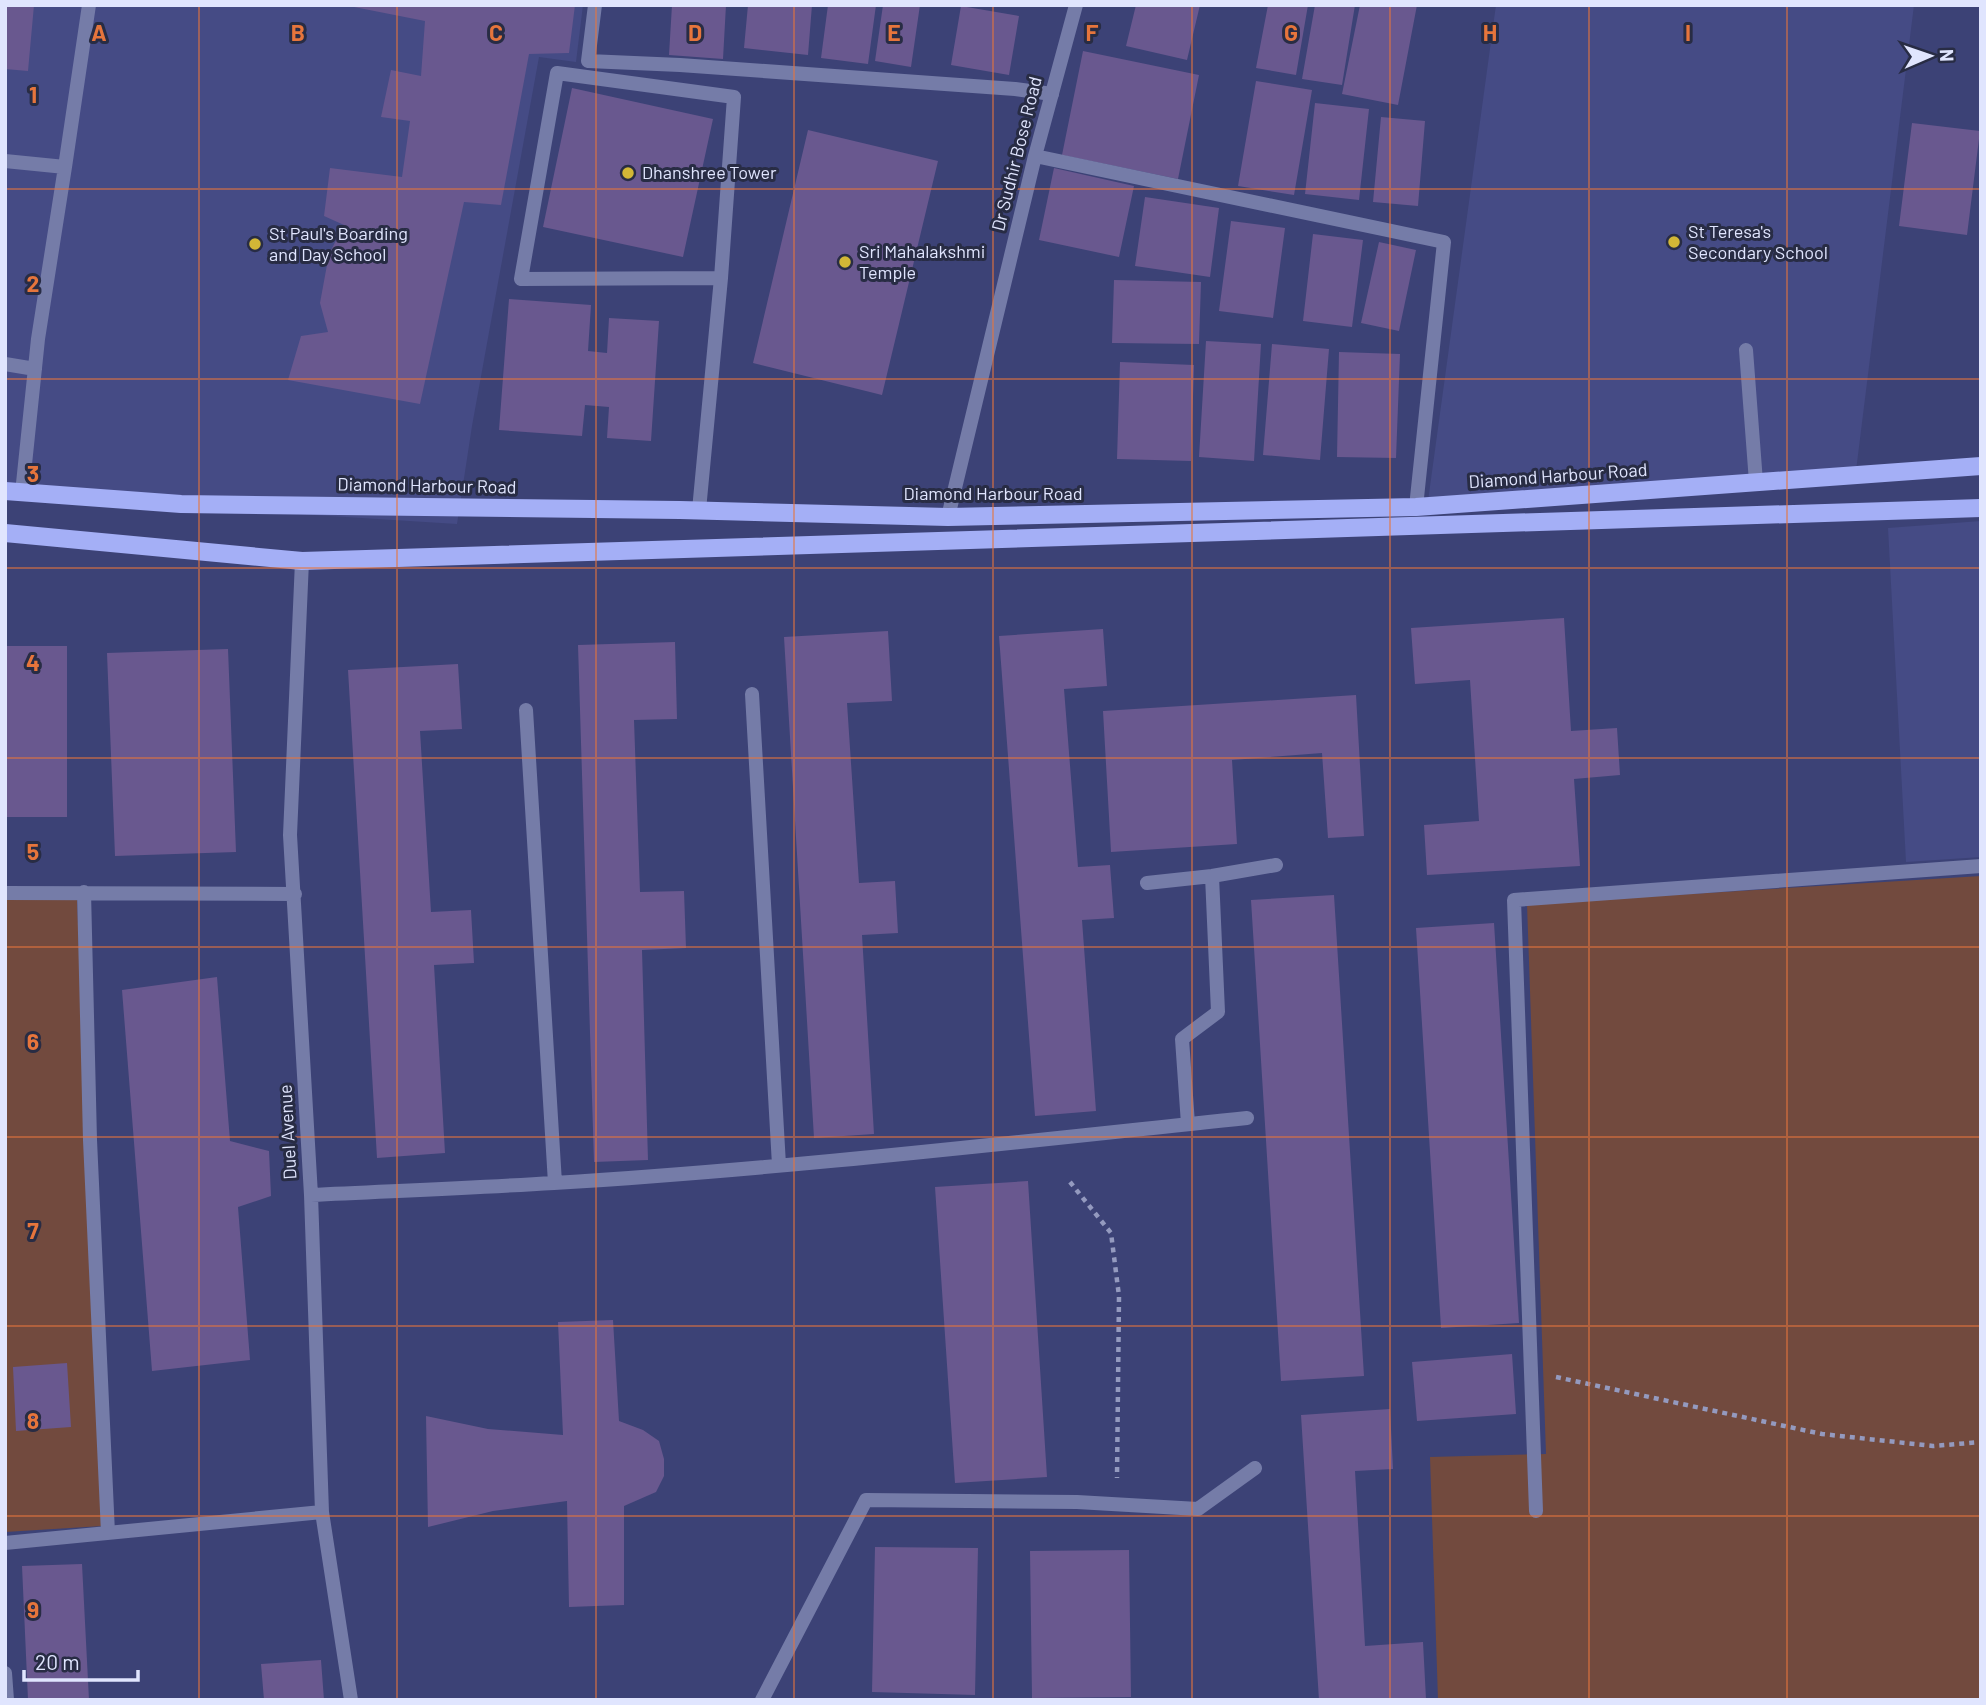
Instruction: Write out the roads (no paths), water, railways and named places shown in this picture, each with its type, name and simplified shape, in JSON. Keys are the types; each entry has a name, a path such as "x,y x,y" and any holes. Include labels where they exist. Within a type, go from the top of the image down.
{"main road":[{"name":"Diamond Harbour Road","path":"14,492 181,504 699,510 948,517 1416,508 1981,466"},
{"path":"5,533 302,561 1981,508"}],"street":[{"path":"14,492 89,5"},
{"path":"595,5 588,61 1015,89 1052,94"},
{"name":"Dr Sudhir Bose Road","path":"948,517 1035,156 1076,5"},
{"path":"699,510 721,278 734,97 557,73 521,279 721,278"},
{"path":"1035,156 1444,242 1416,508"},
{"path":"5,161 65,167"},
{"path":"1746,351 1756,482"},
{"path":"5,364 35,369"},
{"name":"Duel Avenue","path":"302,561 290,835 311,1195 322,1512 351,1700"},
{"path":"752,694 779,1165"},
{"path":"526,710 555,1183"},
{"path":"1147,883 1276,865"},
{"path":"1536,1511 1514,900 1981,866"},
{"path":"1188,1124 1182,1039 1218,1012 1212,876"},
{"path":"84,892 90,1140 108,1533"},
{"path":"5,893 295,894"},
{"path":"311,1195 555,1183 779,1165 1247,1118"},
{"path":"762,1700 866,1500 1198,1509 1255,1468"},
{"path":"5,1543 322,1512"},
{"path":"5,1673 7,1700"}],"place":[{"name":"Dhanshree Tower","path":"628,173"},
{"name":"St Teresa's Secondary School","path":"1674,242"},
{"name":"St Paul's Boarding and Day School","path":"255,244"},
{"name":"Sri Mahalakshmi Temple","path":"845,262"}]}
